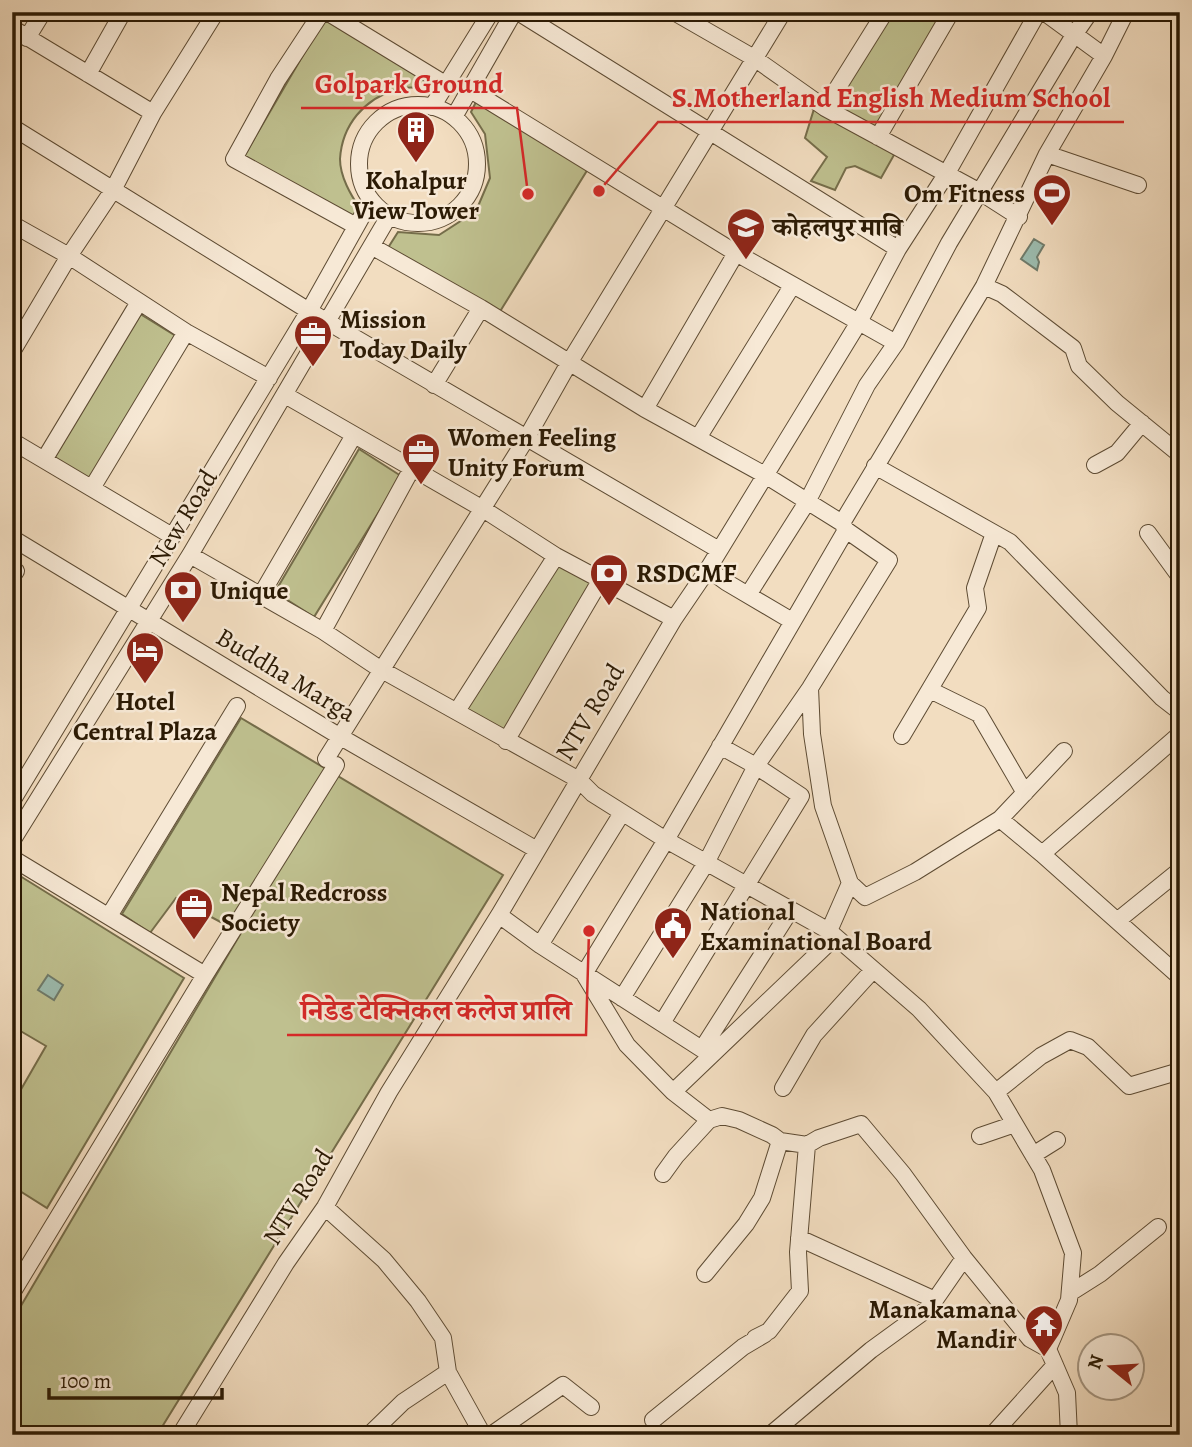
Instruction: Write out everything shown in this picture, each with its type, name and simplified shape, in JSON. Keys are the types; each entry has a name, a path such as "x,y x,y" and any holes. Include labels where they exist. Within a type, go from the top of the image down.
{"street":[{"path":"27,38 43,12"},
{"path":"88,74 123,12"},
{"path":"12,352 69,256 113,190 153,113 216,12"},
{"path":"356,226 234,159 278,79 325,12 444,84"},
{"path":"432,107 491,12"},
{"path":"454,117 516,12 898,249"},
{"path":"12,1293 331,762 339,736 526,439 569,363 783,12"},
{"path":"825,108 885,12"},
{"path":"878,137 951,12"},
{"path":"1041,12 1104,56"},
{"name":"NTV Road","path":"187,1432 286,1264 325,1207 389,1092 499,915 674,620 859,322 898,249 947,173 1041,12"},
{"path":"748,595 807,502 867,385 896,343 943,253 1090,12"},
{"path":"584,974 666,840 792,621 875,466 984,286 1047,154 1104,56 1126,12"},
{"path":"679,14 754,58 825,108 981,192 1019,217"},
{"path":"12,28 153,113"},
{"path":"1077,37 1113,38"},
{"path":"469,89 736,253 896,343"},
{"path":"408,106 432,107 454,117 469,135 477,157 475,181 464,202 446,216 435,221 412,224 389,216 371,200 363,186 359,170 360,154 364,139 373,125 386,114 408,106"},
{"path":"12,128 309,311 719,550"},
{"path":"1047,154 1138,186"},
{"name":"New Road","path":"12,801 269,378 371,200"},
{"name":"New Road","path":"12,841 190,555 330,321 389,216"},
{"path":"12,224 69,256 186,332 269,378"},
{"path":"373,247 481,308 645,409 765,475 844,526 889,560 810,688 757,766 706,863 622,998"},
{"path":"645,409 736,253"},
{"path":"698,438 792,286"},
{"path":"984,286 1002,294 1073,348 1079,366 1117,403 1180,453"},
{"path":"44,460 139,302"},
{"path":"434,384 481,308"},
{"path":"92,488 186,332"},
{"path":"285,395 411,470 483,509 556,556 674,620"},
{"path":"1095,465 1117,453 1142,423"},
{"path":"261,595 354,435"},
{"path":"12,441 172,536"},
{"path":"875,466 1010,542 1162,698 1180,712"},
{"path":"323,631 411,470"},
{"path":"902,736 978,608 975,588 994,533"},
{"path":"1148,533 1180,577"},
{"name":"Buddha Marga","path":"12,538 339,736 537,850"},
{"path":"190,555 323,631 380,669 579,780 593,793 666,840 832,934 919,1009 996,1093 1042,1170 1073,1253 1069,1300 1048,1349"},
{"path":"457,711 556,556"},
{"path":"708,569 792,621"},
{"path":"506,741 600,581"},
{"path":"810,688 812,734 823,806 850,883 865,897 915,872 1000,819 1064,751"},
{"path":"930,690 979,714 1025,793"},
{"path":"109,916 237,706"},
{"path":"1042,854 1180,734"},
{"path":"720,746 757,766 801,796 823,806"},
{"path":"662,1023 801,796"},
{"path":"540,945 622,813"},
{"path":"1000,819 1180,977"},
{"path":"12,858 205,975"},
{"path":"1117,921 1180,870"},
{"path":"673,1092 707,1052 832,934 850,883"},
{"path":"707,1052 790,911"},
{"path":"499,915 584,974 707,1052"},
{"path":"783,1088 814,1035 873,970"},
{"path":"584,974 627,1045 673,1092 709,1120"},
{"path":"996,1093 1041,1056 1070,1040 1088,1047 1129,1086 1180,1071"},
{"path":"663,1174 709,1120 722,1116 739,1120 780,1141 807,1145 819,1138 861,1124 903,1174 964,1258 1030,1339 1048,1349 1068,1393 1069,1435"},
{"path":"980,1136 1015,1124"},
{"path":"1033,1155 1056,1140"},
{"path":"705,1274 746,1224 762,1198 780,1141"},
{"path":"653,1420 743,1346 762,1334 800,1291 799,1238 807,1145"},
{"path":"325,1207 384,1260 418,1301 443,1338 448,1371 483,1435"},
{"path":"1070,1293 1100,1274 1158,1227"},
{"path":"799,1238 935,1300"},
{"path":"770,1435 871,1350 926,1310 964,1258"},
{"path":"992,1435 1055,1365"},
{"path":"369,1435 403,1402 448,1371"},
{"path":"491,1435 563,1385 591,1407"}],"green space":[{"path":"888,12 949,12 879,133 829,106"},
{"path":"326,16 440,85 429,88 402,88 385,93 365,107 350,125 342,147 340,166 360,209 351,223 244,156"},
{"path":"478,98 591,164 496,318 386,251 398,232 439,235 476,211 490,178 485,134 471,112"},
{"path":"814,109 882,143 894,155 881,178 855,166 846,168 835,190 811,181 827,157 805,138"},
{"path":"137,312 179,338 90,483 48,459"},
{"path":"359,449 401,476 314,617 275,592"},
{"path":"557,564 592,583 503,735 464,710"},
{"path":"241,718 503,875 157,1435 12,1435 12,1321 241,933 176,898 150,933 122,914"},
{"path":"12,871 184,978 47,1208 12,1186 12,1105 46,1046 12,1026"}],"shaded area":[{"path":"1034,239 1044,245 1037,257 1037,270 1021,259"},
{"path":"48,975 63,985 54,1000 38,990"}],"place":[{"name":"Kohalpur View Tower","path":"416,164"},
{"name":"S.Motherland English Medium School","path":"599,191"},
{"name":"Golpark Ground","path":"528,194"},
{"name":"Om Fitness","path":"1052,227"},
{"name":"कोहलपुर माबि","path":"746,261"},
{"name":"Mission Today Daily","path":"313,368"},
{"name":"Women Feeling Unity Forum","path":"421,486"},
{"name":"RSDCMF","path":"609,607"},
{"name":"Unique","path":"183,624"},
{"name":"Hotel Central Plaza","path":"145,685"},
{"name":"निडेड टेक्निकल कलेज प्रालि","path":"589,931"},
{"name":"Nepal Redcross Society","path":"194,941"},
{"name":"National Examinational Board","path":"673,960"},
{"name":"Manakamana Mandir","path":"1044,1358"}]}
